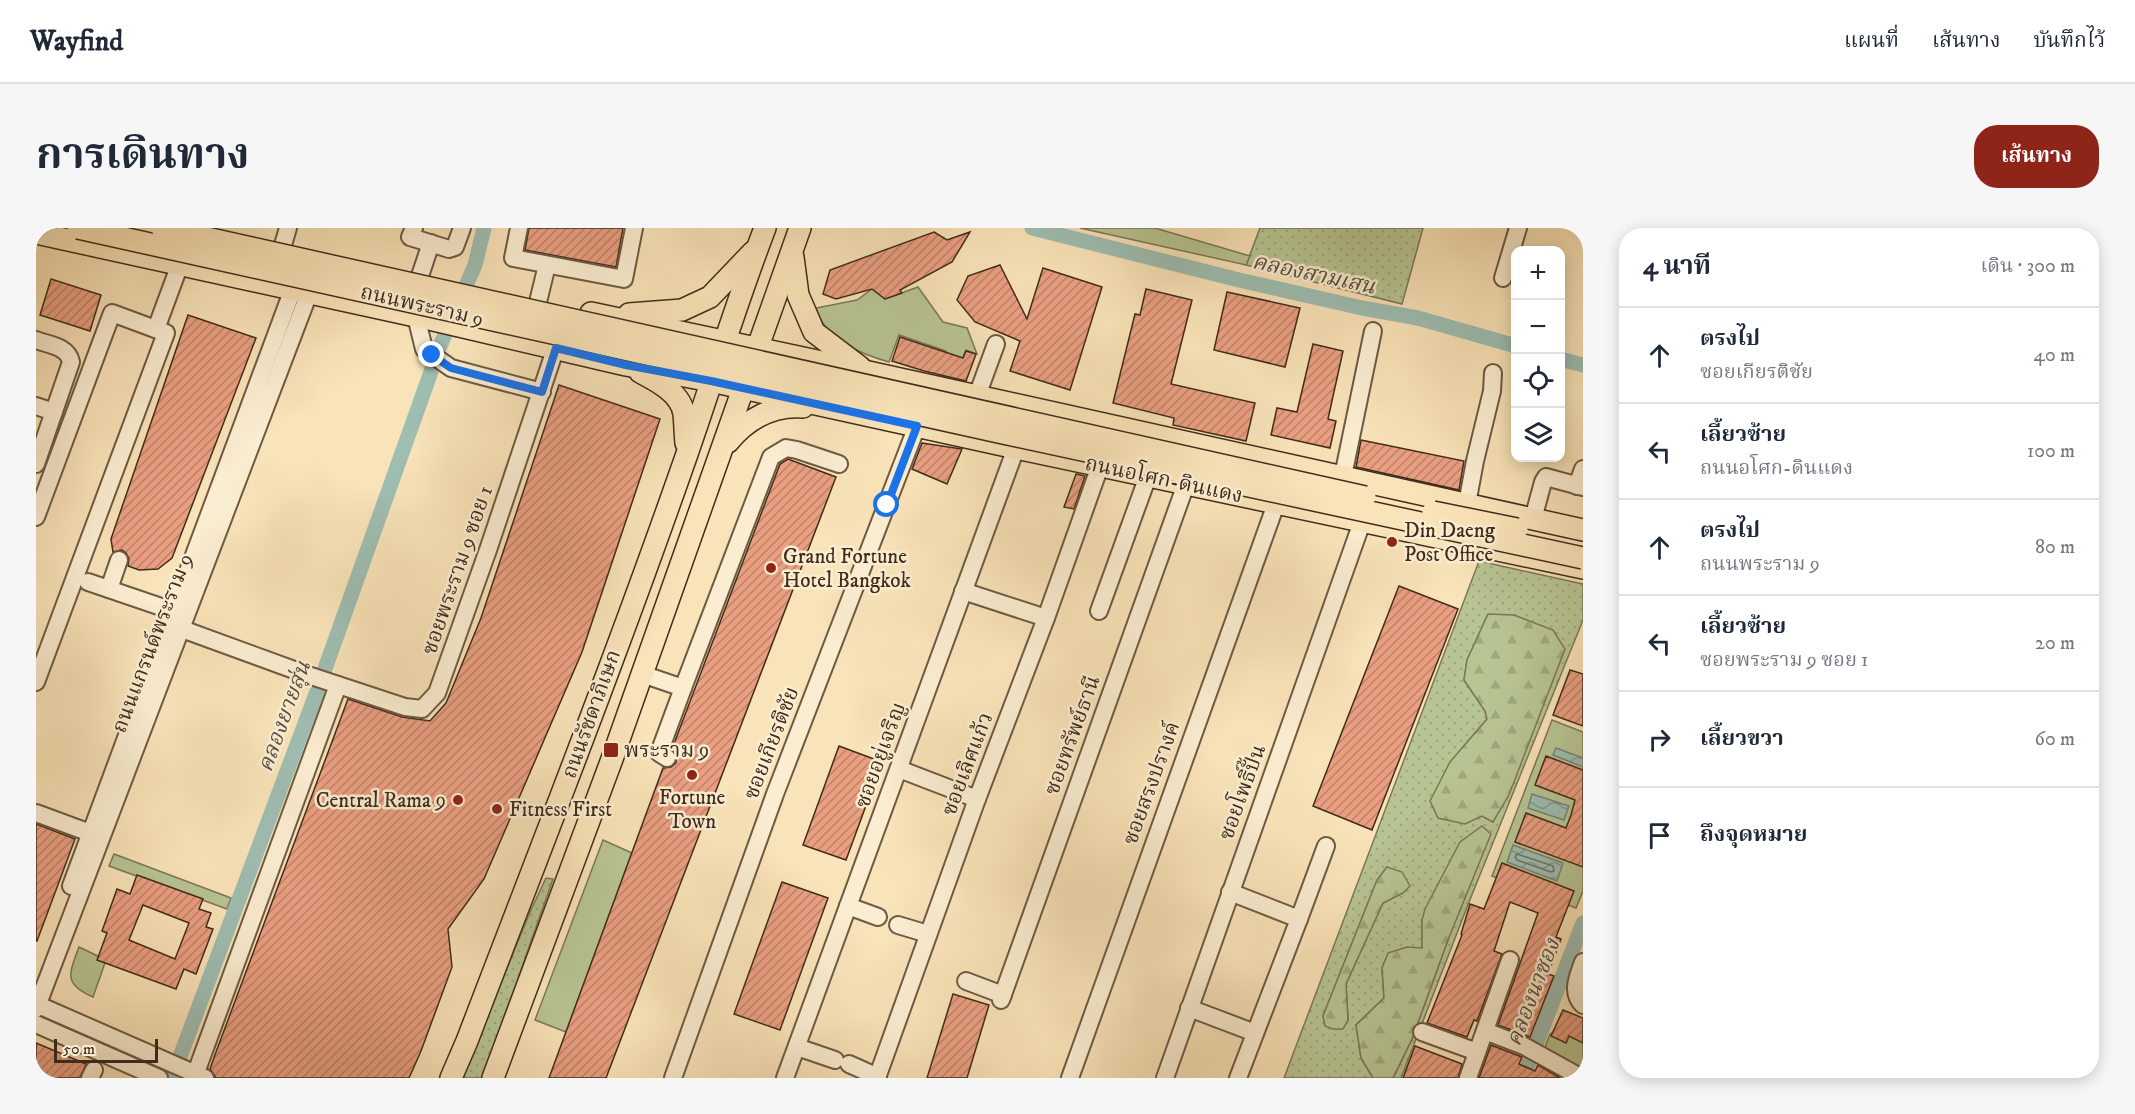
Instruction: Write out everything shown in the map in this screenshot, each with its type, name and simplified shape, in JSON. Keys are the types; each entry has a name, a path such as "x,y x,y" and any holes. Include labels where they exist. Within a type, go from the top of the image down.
{"main road":[{"name":"ถนนพระราม 9","path":"78,228 766,364"},
{"name":"ถนนพระราม 9","path":"162,228 766,364"},
{"name":"ถนนพระราม 9","path":"207,228 286,237 420,276 724,341"},
{"path":"711,381 765,228"},
{"path":"745,388 766,364 792,250 800,228"},
{"name":"ถนนพระราม 9","path":"36,233 422,317 626,365 711,381"},
{"path":"592,314 682,310 710,297 758,248"},
{"path":"792,250 798,295 814,332 864,371"},
{"name":"ถนนอโศก-ดินแดง","path":"724,341 766,364 1583,558"},
{"name":"ถนนอโศก-ดินแดง","path":"766,364 864,371 1467,504 1583,543"},
{"name":"ถนนอโศก-ดินแดง","path":"766,364 1380,501 1525,524 1583,530"},
{"path":"626,365 656,380 675,396 684,411 688,451"},
{"name":"ถนนอโศก-ดินแดง","path":"711,381 1583,568"},
{"name":"ถนนรัชดาภิเษก","path":"451,1078 578,748 688,451 711,381"},
{"name":"ถนนรัชดาภิเษก","path":"493,1078 612,759 716,463 745,388"},
{"path":"716,463 729,440 744,425 772,410 793,406 839,409"},
{"path":"1065,458 1075,418"},
{"path":"1151,476 1165,438"},
{"path":"578,748 588,743 603,747 612,759"}],"street":[{"path":"414,228 410,237 449,249 455,247 462,228"},
{"path":"519,228 513,258 624,279 634,228"},
{"path":"1503,278 1518,228"},
{"path":"420,276 431,243"},
{"path":"156,329 180,264"},
{"path":"538,302 547,265"},
{"name":"ถนนแกรนด์พระราม 9","path":"36,1006 174,621 301,291"},
{"path":"36,517 112,313 166,333 36,682"},
{"path":"422,317 428,352 451,368 542,392"},
{"path":"1343,476 1373,331"},
{"path":"36,340 65,350 70,354 71,362 36,464"},
{"path":"977,396 996,344"},
{"name":"ซอยพระราม 9 ซอย 1","path":"333,683 405,707 422,709 437,693 542,392 554,376 556,348"},
{"path":"1467,504 1474,461 1492,391 1493,373"},
{"path":"36,405 54,412"},
{"name":"ซอยเกียรติชัย","path":"673,1078 775,794 917,426"},
{"path":"667,758 659,753 771,458 786,448 839,464"},
{"name":"ซอยอยู่เจริญ","path":"785,1078 1016,448"},
{"name":"ซอยเลิศแก้ว","path":"878,1077 977,799 1046,618 1100,466"},
{"path":"1525,524 1546,477 1580,487 1583,470"},
{"path":"1099,611 1151,476"},
{"name":"ซอยทรัพย์ธานี","path":"966,981 1002,998 1186,484"},
{"name":"ซอยสรงปรางค์","path":"1070,1078 1276,504"},
{"name":"ซอยโพธิ์ปั้น","path":"1165,1078 1362,522"},
{"path":"109,590 119,560"},
{"path":"36,1006 190,1072 333,683 174,621 88,582"},
{"path":"963,591 1046,618"},
{"path":"642,674 683,688"},
{"path":"899,769 977,799"},
{"path":"36,813 96,835"},
{"name":"ถนนแกรนด์พระราม 9","path":"36,980 96,835"},
{"path":"1238,1078 1326,846"},
{"path":"1230,892 1299,919"},
{"path":"848,906 878,917"},
{"path":"898,925 928,934"},
{"path":"1468,1078 1510,960"},
{"path":"1583,962 1575,988 1576,995 1583,1005"},
{"path":"1189,1008 1255,1033"},
{"path":"36,1024 159,1078"},
{"path":"1485,1031 1524,1046 1582,1078"},
{"path":"1422,1032 1477,1052"},
{"path":"796,1047 878,1077"}],"green space":[{"path":"1080,228 1155,228 1250,256 1246,265"},
{"path":"1260,228 1423,228 1402,304 1246,265"},
{"path":"918,287 943,322 967,328 977,354 966,350 954,379 938,376 946,351 899,335 889,362 878,359 856,350 836,337 827,329 816,308 857,300 872,289 885,299"},
{"path":"1479,561 1583,584 1583,620 1469,902 1401,1078 1393,1078 1412,1039 1448,940 1422,920 1422,948 1382,968 1384,998 1356,1025 1361,1058 1373,1078 1284,1078","holes":["1488,614 1493,822 1482,816 1458,753 1487,719 1485,711 1464,680 1467,660","1387,867 1403,893 1383,903 1346,984 1348,1020 1323,1016 1377,880"]},
{"path":"1488,614 1514,615 1553,630 1565,649 1509,795 1493,822 1482,816 1465,824 1438,818 1430,801 1450,762 1487,719 1485,711 1464,680 1467,660"},
{"path":"1552,720 1583,732 1583,891 1576,908 1492,876"},
{"path":"1482,826 1491,834 1448,940 1412,1039 1393,1078 1373,1078 1361,1058 1356,1025 1384,998 1382,968 1388,953 1407,947 1422,948 1422,920 1425,909 1460,842"},
{"path":"603,840 632,853 566,1032 535,1020"},
{"path":"114,854 231,898 227,909 109,866"},
{"path":"1387,867 1402,872 1410,886 1403,893 1383,903 1346,984 1348,1020 1343,1029 1333,1029 1325,1026 1323,1016 1377,880"},
{"path":"546,878 553,879 483,1078 462,1078 530,912"},
{"path":"79,947 106,960 93,997 77,988 71,977"},
{"path":"1561,1028 1583,1043 1583,1072 1544,1050 1550,1034"}],"water":[{"path":"1556,748 1583,758 1583,767 1553,755"},
{"path":"1532,794 1569,806 1564,820 1528,808"},
{"path":"1513,845 1563,863 1557,881 1507,862"}],"building":[{"path":"529,228 623,228 616,267 525,250"},
{"path":"934,232 947,240 970,232 952,262 900,290 902,293 885,299 872,289 836,299 823,294 830,270"},
{"path":"1000,265 1027,319 1043,268 1102,287 1070,390 1010,371 1020,341 975,322 957,300 968,276"},
{"path":"51,279 101,295 90,331 40,315"},
{"path":"1146,289 1192,300 1171,384 1255,403 1246,441 1173,425 1174,418 1113,403 1135,314 1140,315"},
{"path":"1227,292 1300,308 1285,367 1214,350"},
{"path":"188,315 256,338 172,558 158,569 139,570 128,566 129,559 122,550 113,552 111,539"},
{"path":"900,337 963,358 966,351 976,354 966,381 892,361"},
{"path":"1313,344 1343,351 1328,419 1336,421 1330,448 1271,435 1277,408 1297,412"},
{"path":"559,385 660,419 582,652 484,879 448,929 452,967 409,1078 216,1078 210,1069 348,699 402,717 430,721 446,703 481,618"},
{"path":"1361,440 1464,461 1459,490 1356,467"},
{"path":"922,443 962,449 947,484 912,469"},
{"name":"Fortune Town","path":"788,459 836,477 606,1078 549,1078 663,768 671,767 676,763 676,754 672,749 780,464"},
{"path":"1076,474 1085,476 1074,509 1064,507"},
{"path":"1399,586 1458,609 1372,830 1313,806"},
{"path":"1570,670 1583,674 1583,726 1553,715"},
{"path":"839,746 882,762 846,860 803,845"},
{"path":"1546,756 1583,770 1583,867 1515,842 1526,813 1566,828 1571,815 1575,800 1535,785"},
{"path":"36,824 75,839 37,941 36,941"},
{"path":"1502,863 1574,891 1556,937 1561,939 1548,974 1554,976 1530,1037 1498,1025 1538,913 1510,902 1494,951 1502,954 1477,1021 1474,1020 1467,1037 1427,1023 1462,935 1470,904 1484,909"},
{"path":"137,875 203,899 199,909 211,913 206,927 213,929 196,974 184,969 176,989 97,960 107,933 102,931 117,889 130,894","holes":["143,905 189,923 175,959 129,940"]},
{"path":"782,882 828,898 780,1030 734,1014"},
{"path":"953,994 989,1005 967,1078 927,1078"},
{"path":"1563,1010 1583,1018 1583,1043 1569,1036 1566,1043 1551,1036"},
{"path":"36,1043 86,1064 80,1078 36,1078"},
{"path":"1491,1045 1522,1057 1519,1064 1535,1071 1538,1065 1560,1078 1479,1078"},
{"path":"1415,1046 1462,1064 1458,1078 1403,1078"}],"waterway":[{"path":"440,346 475,265 484,228"},
{"name":"คลองสามเสน","path":"1032,228 1239,280 1362,308 1418,318 1511,345"},
{"name":"คลองสามเสน","path":"1565,360 1583,365"},
{"name":"คลองยายสุ่น","path":"172,1078 316,694 432,369"},
{"name":"คลองนาซอง","path":"1523,1078 1583,923"}],"place":[{"name":"Din Daeng Post Office","path":"1392,542"},
{"name":"Grand Fortune Hotel Bangkok","path":"771,568"},
{"name":"พระราม 9","path":"611,750"},
{"name":"Fortune Town","path":"692,775"},
{"name":"Central Rama 9","path":"458,800"},
{"name":"Fitness First","path":"497,809"}],"route":[{"path":"432,355 451,368 542,392 556,348 626,365 917,426 887,505"}]}
